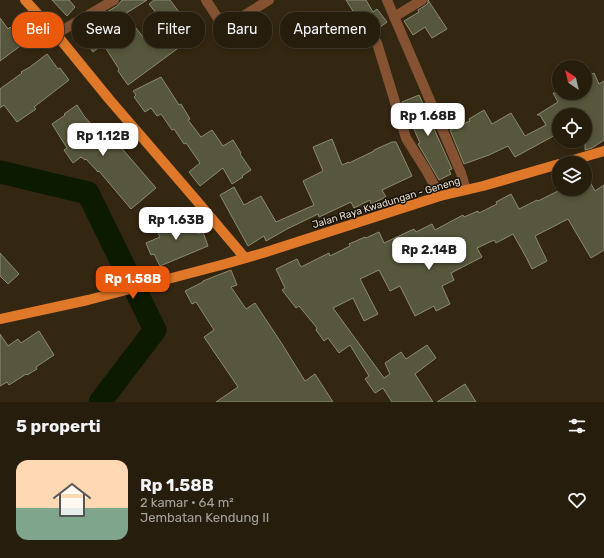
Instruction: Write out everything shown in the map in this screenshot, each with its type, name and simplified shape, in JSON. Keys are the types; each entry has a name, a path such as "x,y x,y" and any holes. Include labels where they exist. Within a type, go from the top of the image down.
{"main road":[{"path":"25,0 36,12"},
{"path":"64,44 109,100 197,201 244,258"},
{"path":"587,156 604,151"},
{"name":"Jalan Raya Kwadungan - Geneng","path":"0,319 88,300 172,278 244,258 440,196 483,186 552,166"}],"street":[{"path":"64,29 114,0"},
{"path":"206,0 221,23 224,25 230,24 269,0"},
{"path":"386,0 461,173 466,190"},
{"path":"394,17 422,0"},
{"path":"379,48 406,138 440,196"}],"building":[{"path":"52,0 69,0 75,7 67,16"},
{"path":"122,0 147,0 128,12 107,12 117,6"},
{"path":"154,0 170,0 179,12 155,12 149,4"},
{"path":"346,0 366,0 373,12 354,12"},
{"path":"428,0 447,29 432,38 425,27 413,35 404,21 419,12 418,10 428,3"},
{"path":"380,13 387,22 380,27"},
{"path":"0,18 8,29 10,27 12,30 12,48 18,48 0,61"},
{"path":"135,27 143,37 143,48 177,49 128,85 118,71 119,69 106,48 135,48"},
{"path":"90,48 98,48 93,52"},
{"path":"47,54 58,69 60,68 69,80 34,107 36,109 17,122 4,105 0,108 0,89"},
{"path":"594,73 599,84 604,81 604,140 592,148 592,108 552,108 552,137 515,157 508,146 464,164 450,130 470,121 469,119 484,110 492,124 511,113 525,136 546,125 540,115 537,115 558,102 557,100 592,100 592,74"},
{"path":"161,77 179,105 181,104 190,119 188,120 201,137 212,130 223,146 233,140 241,153 240,154 251,170 232,184 223,168 200,186 189,172 200,163 186,143 184,144 161,114 157,116 151,108 145,112 134,97 136,95 133,91"},
{"path":"419,95 452,169 449,170 451,174 439,180 418,144 420,143 402,102"},
{"path":"77,105 84,116 107,142 112,137 156,188 131,209 99,171 98,172 86,159 85,160 81,157 73,163 64,150 67,148 52,124"},
{"path":"332,139 342,165 392,142 396,142 412,176 382,190 386,197 371,204 370,200 354,208 351,202 319,217 318,214 266,241 264,236 248,246 220,195 234,187 244,205 261,196 276,222 314,205 303,181 323,171 313,147"},
{"path":"604,185 604,250 591,258 568,219 535,236 547,261 532,269 513,234 496,243 494,240 477,248 482,257 451,273 454,280 442,286 450,304 436,311 434,306 415,316 400,286 390,291 379,270 360,279 378,314 364,321 353,298 333,308 384,378 390,374 385,363 401,352 406,359 427,345 436,358 415,374 433,402 392,402 383,388 375,393 365,379 369,376 350,345 339,353 328,338 324,341 316,330 317,328 299,306 296,308 282,290 285,288 276,269 297,259 301,267 329,253 330,256 350,246 349,244 379,232 384,243 414,229 416,232 432,224 435,230 463,215 464,217 478,211 479,213 497,204 496,202 511,194 519,209 537,200 538,201 552,194 552,196 592,196 592,186 595,191"},
{"path":"186,213 190,224 193,222 198,234 203,232 208,246 160,266 154,254 151,255 146,243 160,237 156,229"},
{"path":"0,253 19,274 8,284 0,276"},
{"path":"231,270 237,285 231,287 246,309 255,303 305,381 315,374 333,402 216,402 238,387 204,337 214,330 196,302 192,304 185,291 203,281"},
{"path":"39,331 54,355 27,375 26,374 9,385 7,382 0,386 0,334 8,346 18,339 21,343"},
{"path":"465,384 476,402 437,402"}],"waterway":[{"path":"0,172 88,193 155,330 100,402"}]}
